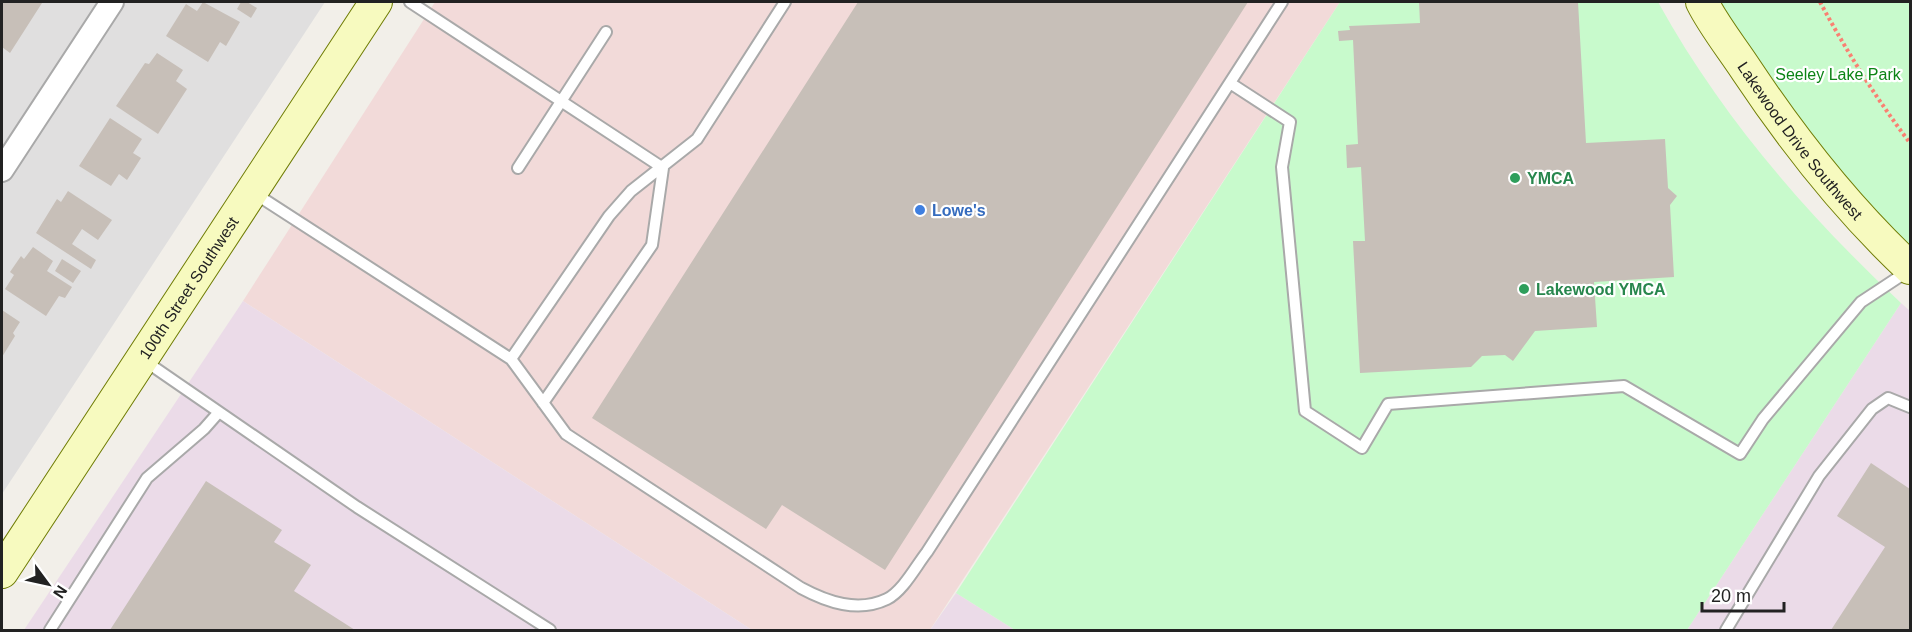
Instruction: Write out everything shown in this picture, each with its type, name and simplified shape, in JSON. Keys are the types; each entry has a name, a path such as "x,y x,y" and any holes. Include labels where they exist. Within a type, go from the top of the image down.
{"main road":[{"name":"100th Street Southwest","path":"2,572 376,2"},
{"name":"Lakewood Drive Southwest","path":"1702,2 1780,120 1814,166 1858,217 1911,269"}],"street":[{"path":"2,170 112,2"}],"lane":[{"path":"410,2 663,168"},
{"path":"511,359 609,216 631,191 697,139 785,2"},
{"path":"251,191 511,359 566,434 801,588 826,602 857,606 888,599 908,578 927,552 1282,2"},
{"path":"518,168 606,32"},
{"path":"1230,83 1290,122 1282,167 1305,411 1362,448 1388,404 1624,386 1740,454 1763,419 1861,302 1911,269"},
{"path":"543,403 652,244 663,168"},
{"path":"142,358 357,507 550,630"},
{"path":"1726,630 1819,476 1872,409 1888,398 1911,407"},
{"path":"50,630 147,478 204,429 219,412"}],"path":[{"path":"1821,2 1848,53 1883,108 1911,143"}],"shaded area":[{"path":"2,2 325,2 2,494"},
{"path":"435,2 1340,2 930,630 752,630 243,301"},
{"path":"243,301 752,630 24,630"},
{"path":"1901,303 1910,311 1910,630 1687,630"},
{"path":"956,593 1015,630 930,630"}],"green space":[{"path":"1340,2 1658,2 1709,85 1768,162 1832,234 1901,303 1687,630 1015,630 956,593"},
{"name":"Seeley Lake Park","path":"1702,2 1910,2 1910,268"}],"building":[{"path":"2,2 42,3 10,53 2,47"},
{"path":"203,2 240,22 226,46 220,42 208,62 166,36 186,4 197,11"},
{"path":"241,2 247,2 257,8 251,18 237,9"},
{"name":"Lowe's","path":"858,2 1248,2 885,570 782,505 766,529 592,418"},
{"name":"YMCA","path":"1419,2 1578,2 1586,143 1665,139 1668,188 1677,196 1670,205 1674,277 1594,282 1597,327 1535,331 1513,361 1505,355 1482,356 1471,367 1360,373 1353,241 1365,241 1361,167 1347,168 1346,145 1358,144 1353,40 1339,41 1338,31 1350,30 1349,26 1420,23"},
{"path":"157,53 183,70 176,81 187,89 158,134 116,106 145,63 149,64"},
{"path":"110,118 142,139 133,153 141,158 127,180 119,174 111,186 79,166"},
{"path":"68,191 112,220 98,240 82,229 72,244 96,260 91,269 36,233 57,199 61,202"},
{"path":"33,247 53,261 47,271 72,287 65,298 59,296 46,316 5,289 14,275 10,272 21,256 24,259"},
{"path":"62,259 81,271 73,283 55,271"},
{"path":"2,310 20,322 13,333 15,336 2,357"},
{"path":"1871,463 1910,489 1910,630 1831,630 1885,547 1837,516"},
{"path":"206,481 282,530 274,542 311,565 294,591 355,630 110,630"}],"place":[{"name":"YMCA","path":"1515,178"},
{"name":"Lowe's","path":"920,210"},
{"name":"Lakewood YMCA","path":"1524,289"}]}
